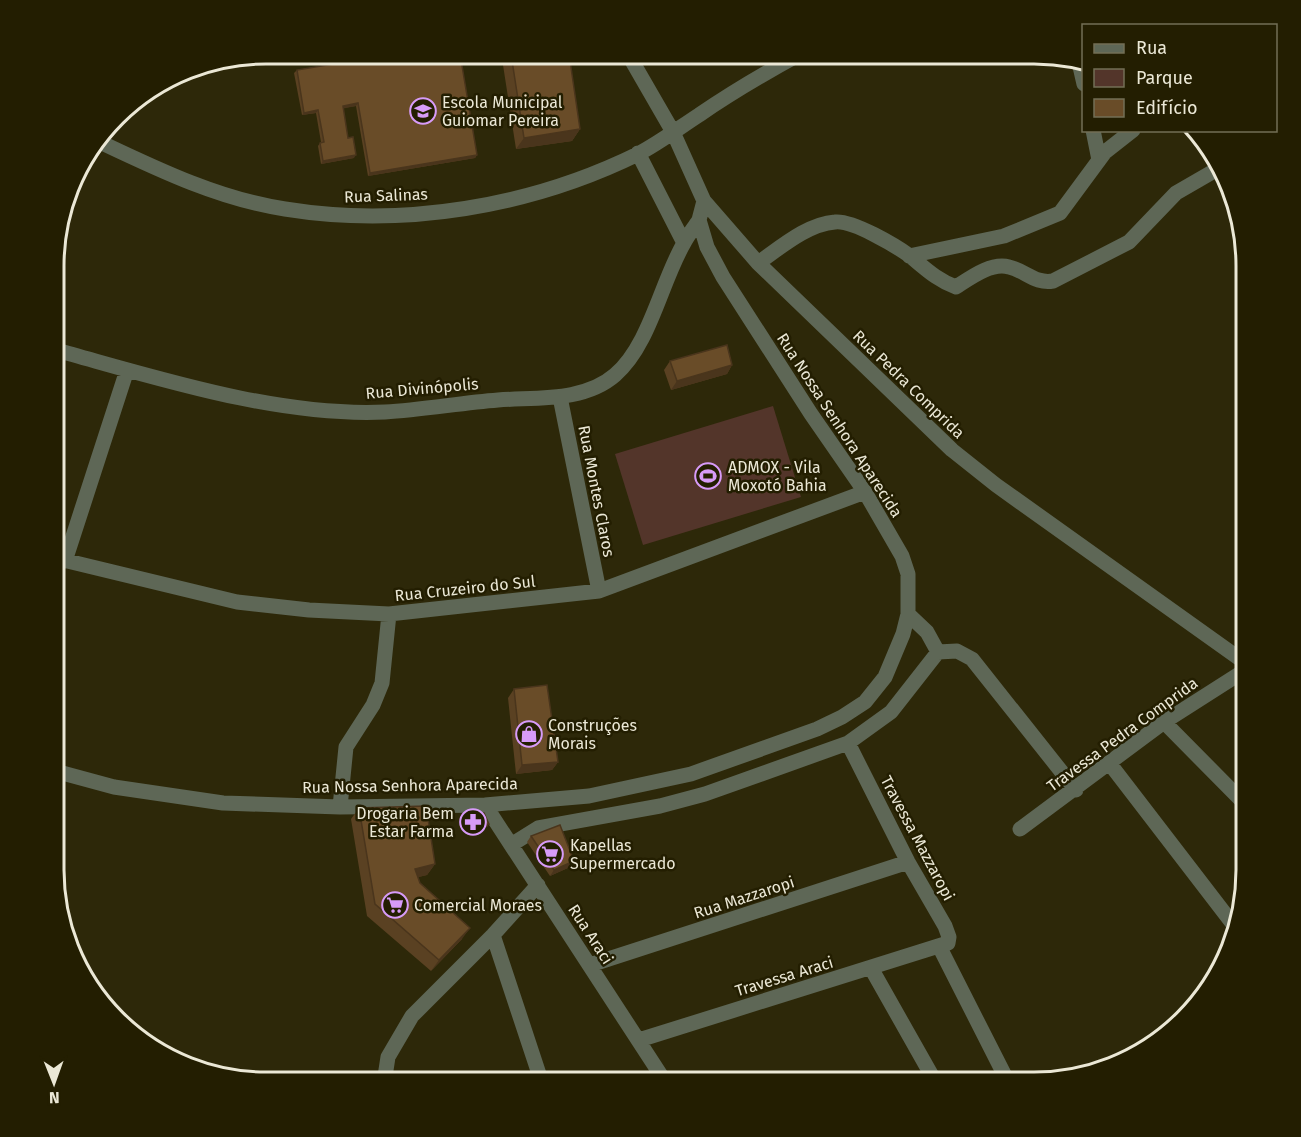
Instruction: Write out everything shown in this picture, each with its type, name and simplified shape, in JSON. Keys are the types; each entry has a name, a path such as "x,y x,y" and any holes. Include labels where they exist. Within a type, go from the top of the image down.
{"street":[{"name":"Rua Pedra Comprida","path":"634,64 673,132 704,201 758,263 952,450 996,485 1236,656"},
{"name":"Rua Salinas","path":"106,145 154,168 214,191 283,209 331,215 383,215 479,208 555,187 638,153 673,132 769,65"},
{"path":"1093,132 1099,160"},
{"path":"909,256 1004,236 1060,213 1099,160 1132,132"},
{"path":"638,153 684,243"},
{"path":"758,263 806,231 836,221 860,228 909,256 937,280 956,287 979,271 1007,266 1042,283 1053,281 1129,242 1176,193 1213,172"},
{"path":"699,220 704,201"},
{"name":"Rua Divinópolis","path":"64,352 186,386 297,407 384,412 496,400 560,397 591,389 615,376 630,358 684,243 699,220"},
{"name":"Rua Nossa Senhora Aparecida","path":"65,774 114,787 223,803 340,807 486,805 589,796 691,774 842,717 865,702 885,677 903,634 908,614 908,574 902,556 866,492 811,414 723,277 707,247 699,220"},
{"path":"64,547 127,370"},
{"name":"Rua Montes Claros","path":"560,397 599,591"},
{"name":"Rua Cruzeiro do Sul","path":"64,561 237,602 309,610 389,614 599,591 866,492"},
{"path":"340,807 346,747 373,705 382,683 389,614"},
{"path":"908,614 927,632 938,652"},
{"path":"511,845 538,828 660,806 705,794 848,743 891,712 938,652 957,651 972,659 1076,790"},
{"name":"Travessa Pedra Comprida","path":"1020,829 1076,790 1164,722 1236,676"},
{"path":"1164,722 1236,795"},
{"name":"Travessa Mazzaropi","path":"848,743 949,937 948,943 939,946"},
{"path":"1110,764 1230,920"},
{"name":"Rua Araci","path":"486,805 659,1072"},
{"name":"Rua Mazzaropi","path":"590,965 908,862"},
{"path":"386,1072 388,1057 412,1016 493,935 538,885"},
{"path":"493,935 538,1072"},
{"path":"939,946 1003,1072"},
{"name":"Travessa Araci","path":"639,1040 939,946"},
{"path":"871,968 930,1072"}],"green space":[{"name":"ADMOX - Vila Moxotó Bahia","path":"773,406 801,497 643,545 615,454"}],"building":[{"path":"333,64 462,64 477,155 370,173 358,103 343,106 348,138 353,137 356,155 323,161 320,143 324,142 318,110 304,113 297,70"},
{"path":"513,64 571,64 580,129 524,138"},
{"path":"727,345 732,365 677,381 670,361"},
{"name":"Construções Morais","path":"547,685 558,762 522,765 514,689"},
{"name":"Comercial Moraes","path":"426,806 435,864 415,869 420,883 470,928 439,960 375,904 359,808"},
{"name":"Drogaria Bem Estar Farma","path":"484,813 489,824 465,826 463,814"},
{"name":"Kapellas Supermercado","path":"560,825 574,861 554,870 531,836"}],"place":[{"name":"Escola Municipal Guiomar Pereira","path":"423,111"},
{"name":"ADMOX - Vila Moxotó Bahia","path":"708,476"},
{"name":"Construções Morais","path":"529,734"},
{"name":"Drogaria Bem Estar Farma","path":"473,822"},
{"name":"Kapellas Supermercado","path":"550,854"},
{"name":"Comercial Moraes","path":"395,905"}]}
